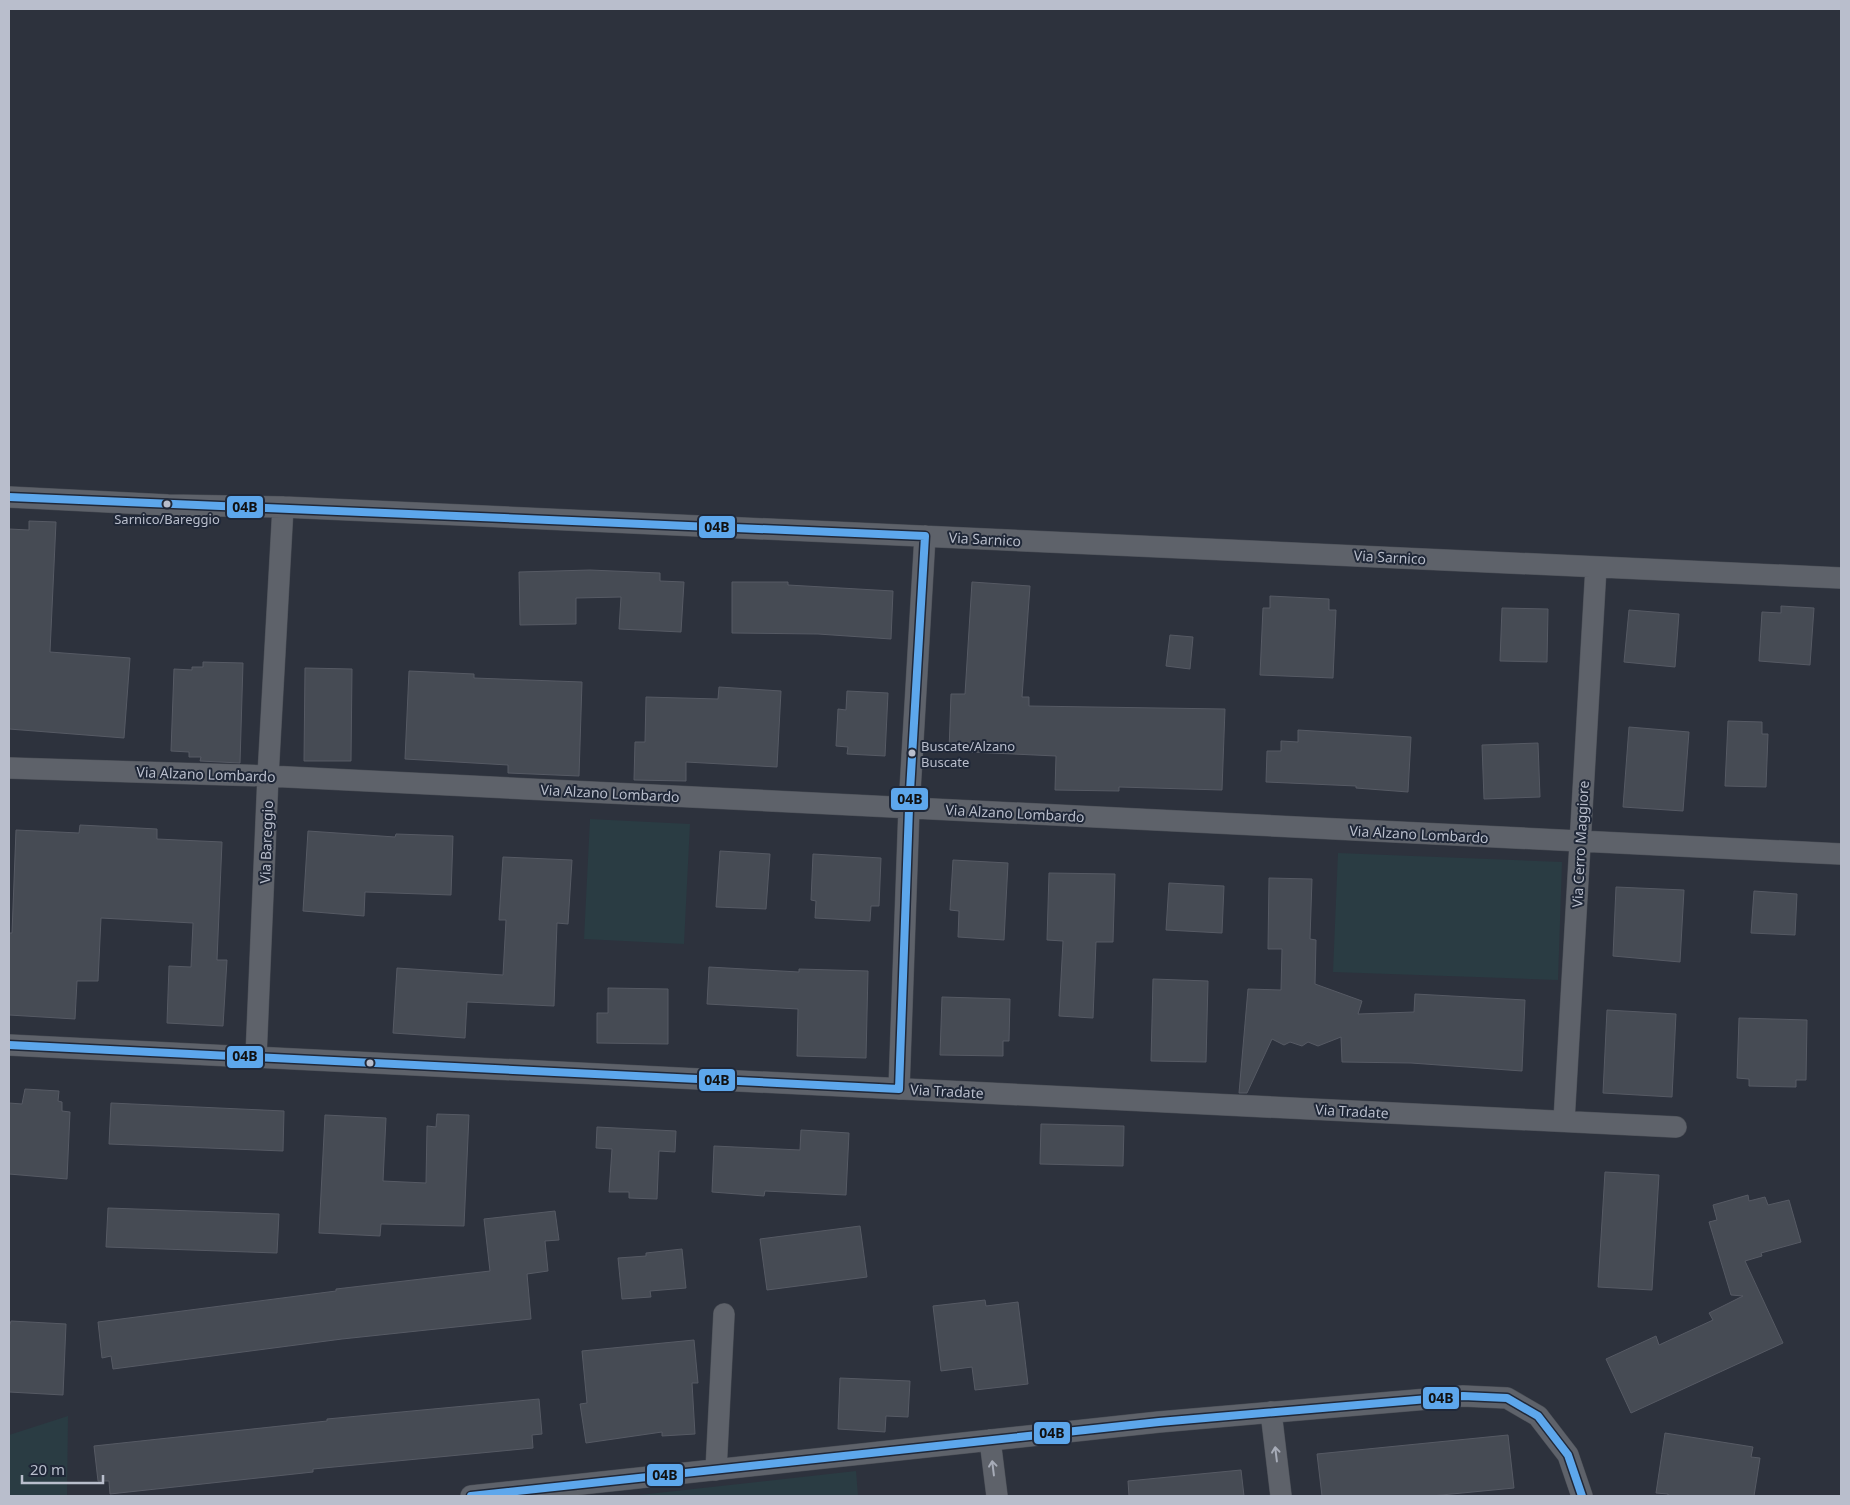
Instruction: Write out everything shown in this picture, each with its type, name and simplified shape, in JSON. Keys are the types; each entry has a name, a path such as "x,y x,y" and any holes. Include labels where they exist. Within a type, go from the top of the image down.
{"street":[{"name":"Via Sarnico","path":"9,497 168,505 284,507 1841,578"},
{"name":"Via Bareggio","path":"256,1057 268,776 284,507"},
{"path":"899,1089 909,808 926,536"},
{"name":"Via Cerro Maggiore","path":"1564,1121 1596,567"},
{"name":"Via Alzano Lombardo","path":"9,768 268,776 1841,854"},
{"name":"Via Tradate","path":"9,1045 1676,1127"},
{"path":"716,1470 724,1314"},
{"path":"471,1496 990,1440 1271,1412 1463,1396 1507,1398 1538,1416 1568,1455 1582,1496"},
{"path":"1271,1412 1281,1496"},
{"path":"990,1440 997,1496"}],"shaded area":[{"path":"590,819 690,824 684,944 584,939"},
{"path":"1338,853 1562,862 1558,980 1333,972"},
{"path":"68,1416 67,1496 9,1496 9,1435"},
{"path":"856,1471 858,1496 630,1496"}],"building":[{"path":"29,521 56,522 50,652 130,658 124,738 9,729 9,529 29,530"},
{"path":"590,570 660,573 660,581 684,582 681,632 619,629 621,597 576,598 576,624 520,625 519,572"},
{"path":"732,582 788,582 788,585 893,591 891,639 818,634 732,633"},
{"path":"972,582 1030,586 1022,697 1029,697 1029,706 1225,709 1222,790 1119,787 1119,791 1055,790 1056,756 949,751 951,694 965,694"},
{"path":"1270,596 1329,599 1329,610 1336,610 1333,678 1260,675 1263,608 1270,608"},
{"path":"1781,606 1814,608 1810,665 1759,661 1762,612 1781,613"},
{"path":"1502,608 1548,609 1547,662 1500,661"},
{"path":"1629,610 1679,614 1675,667 1624,662"},
{"path":"1170,635 1193,637 1190,669 1166,666"},
{"path":"203,662 243,663 240,763 200,761 201,757 189,757 189,752 171,751 174,669 192,670 192,667 203,667"},
{"path":"305,668 352,669 351,761 304,761"},
{"path":"409,671 474,674 474,678 582,682 579,776 508,773 508,765 405,759"},
{"path":"719,687 781,691 777,767 686,762 686,781 634,780 635,742 645,742 646,697 718,699"},
{"path":"847,691 888,693 885,756 847,754 848,747 836,746 838,709 846,710"},
{"path":"1728,721 1762,722 1762,734 1768,734 1766,787 1725,786"},
{"path":"1629,727 1689,732 1683,811 1623,807"},
{"path":"1298,730 1411,737 1408,792 1356,788 1356,786 1266,782 1267,751 1281,751 1281,741 1298,742"},
{"path":"1538,743 1540,797 1484,799 1482,745"},
{"path":"80,825 157,829 157,839 222,842 217,960 227,960 223,1026 167,1023 169,966 191,967 193,923 101,918 98,981 77,981 75,1019 9,1015 9,933 12,933 16,830 79,833"},
{"path":"308,831 395,837 396,834 453,836 451,895 365,892 364,916 303,911"},
{"path":"720,851 770,854 766,909 716,907"},
{"path":"813,854 881,858 879,906 871,906 870,921 815,918 816,901 811,900"},
{"path":"503,857 572,860 568,924 557,923 554,1006 467,1002 465,1038 393,1033 397,968 503,975 506,920 499,920"},
{"path":"953,860 1008,863 1004,940 958,937 959,911 950,910"},
{"path":"1049,873 1115,874 1113,942 1096,942 1093,1018 1059,1016 1063,941 1047,940"},
{"path":"1269,878 1312,879 1310,939 1316,940 1315,984 1362,1001 1358,1014 1414,1012 1415,994 1525,1000 1522,1071 1411,1063 1342,1062 1341,1037 1318,1046 1308,1042 1302,1046 1290,1042 1284,1045 1272,1039 1247,1093 1239,1093 1248,989 1281,990 1282,949 1268,949"},
{"path":"1169,883 1224,886 1222,933 1166,930"},
{"path":"1616,887 1684,890 1680,962 1613,956"},
{"path":"1754,891 1797,894 1795,935 1751,933"},
{"path":"709,967 799,972 799,969 868,971 866,1058 797,1056 798,1009 707,1004"},
{"path":"1153,979 1208,981 1206,1062 1151,1061"},
{"path":"608,988 668,989 668,1044 597,1043 597,1013 608,1013"},
{"path":"942,997 1010,999 1009,1041 1003,1041 1003,1056 940,1055"},
{"path":"1607,1010 1676,1014 1672,1097 1603,1093"},
{"path":"1739,1018 1807,1020 1806,1080 1796,1080 1796,1087 1749,1086 1749,1079 1737,1078"},
{"path":"25,1089 59,1091 58,1101 62,1102 62,1111 70,1112 67,1179 9,1174 9,1103 22,1104"},
{"path":"111,1103 284,1111 283,1151 109,1144"},
{"path":"437,1114 469,1115 464,1226 381,1224 380,1236 319,1233 325,1115 386,1118 383,1181 426,1183 427,1126 436,1127"},
{"path":"1041,1124 1124,1126 1123,1166 1040,1164"},
{"path":"597,1127 676,1131 675,1152 659,1151 657,1199 629,1198 629,1192 609,1192 612,1149 596,1148"},
{"path":"801,1130 849,1133 846,1195 765,1191 764,1196 712,1192 714,1146 800,1150"},
{"path":"1605,1172 1659,1175 1652,1290 1598,1287"},
{"path":"1748,1195 1749,1201 1765,1197 1768,1205 1789,1200 1801,1242 1761,1253 1762,1256 1745,1261 1783,1343 1631,1413 1606,1359 1656,1336 1659,1345 1713,1320 1709,1313 1743,1296 1731,1295 1709,1222 1717,1220 1713,1205"},
{"path":"108,1208 279,1214 277,1253 106,1247"},
{"path":"555,1211 559,1240 545,1241 548,1271 527,1274 531,1319 342,1339 113,1369 111,1356 102,1358 98,1322 336,1291 336,1289 490,1271 484,1219"},
{"path":"860,1226 867,1277 767,1290 760,1239"},
{"path":"682,1249 686,1288 650,1291 651,1297 622,1299 618,1258 646,1256 646,1253"},
{"path":"985,1300 986,1306 1018,1302 1028,1384 975,1390 972,1367 941,1371 933,1306"},
{"path":"11,1321 66,1324 63,1395 9,1392 9,1327"},
{"path":"694,1340 698,1383 692,1383 695,1434 662,1436 662,1432 586,1443 580,1404 587,1403 582,1351"},
{"path":"840,1378 910,1381 908,1417 886,1416 885,1432 838,1429"},
{"path":"539,1399 542,1434 532,1435 533,1448 313,1469 313,1472 110,1494 109,1481 98,1481 94,1446 327,1421 327,1419"},
{"path":"1665,1433 1753,1447 1751,1457 1760,1458 1754,1496 1668,1496 1668,1494 1656,1493"},
{"path":"1508,1435 1514,1488 1431,1496 1322,1496 1317,1454"},
{"path":"1241,1470 1244,1496 1129,1496 1128,1481"}],"transit line":[{"name":"04B","path":"9,497 925,536 909,808 899,1089 9,1045"},
{"name":"04B","path":"471,1496 1159,1422 1463,1396 1507,1398 1538,1416 1568,1455 1582,1496"}],"place":[{"name":"Sarnico/Bareggio","path":"167,504"},
{"name":"Buscate/Alzano Buscate","path":"912,753"}]}
